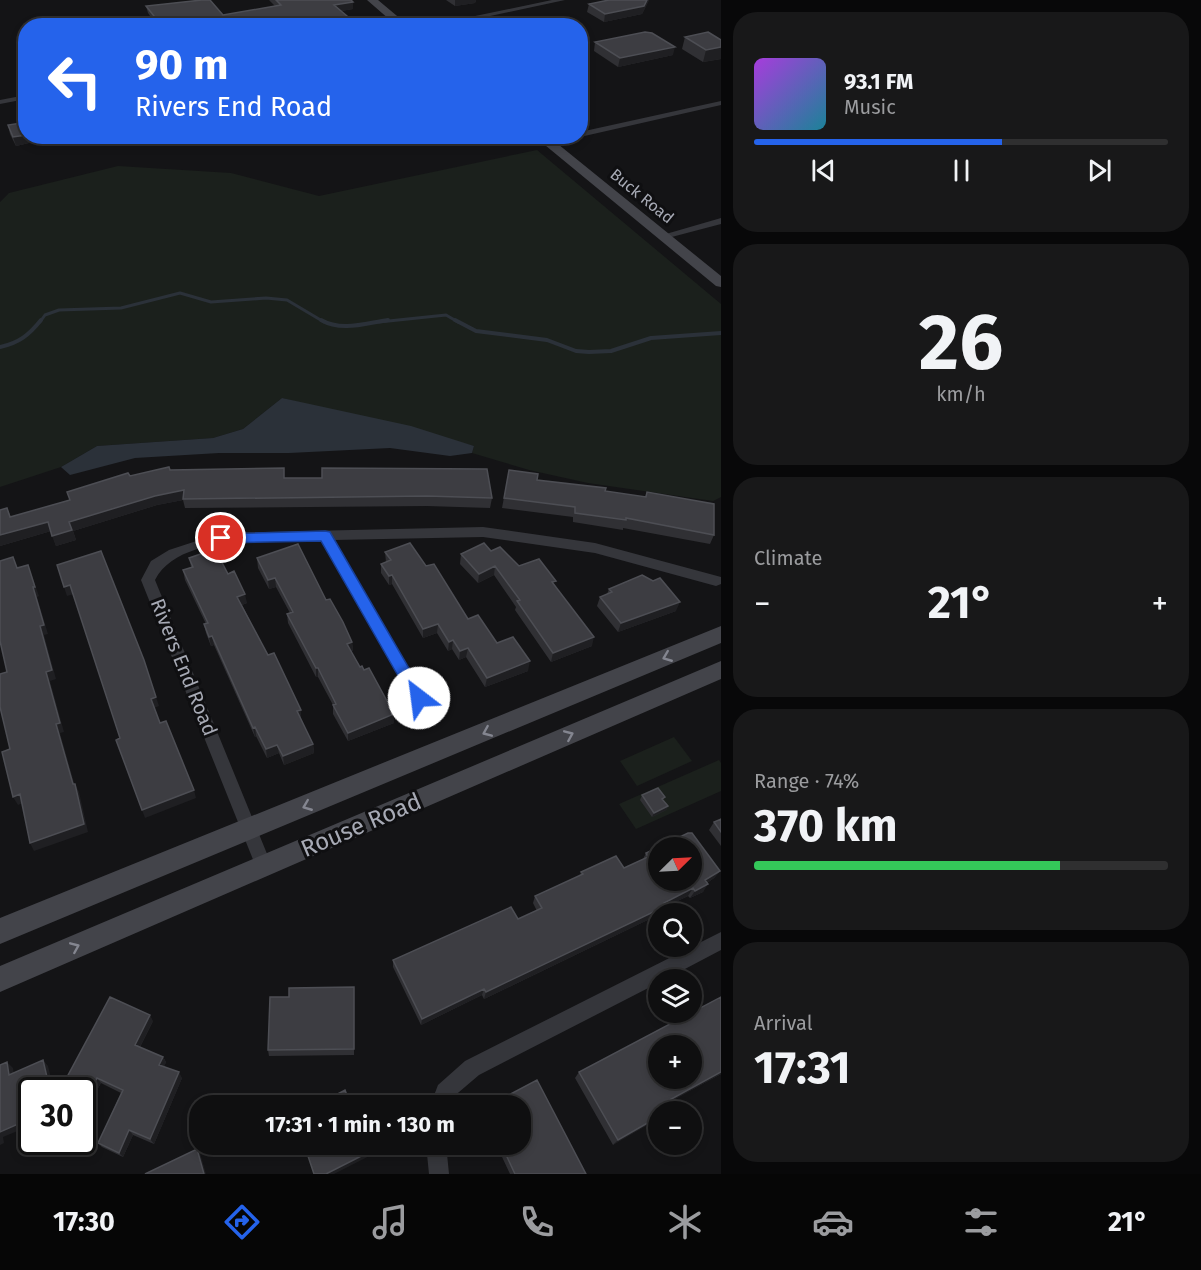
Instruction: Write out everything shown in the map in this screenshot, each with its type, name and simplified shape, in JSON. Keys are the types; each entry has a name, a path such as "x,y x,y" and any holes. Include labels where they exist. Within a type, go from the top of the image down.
{"street":[{"path":"372,0 394,18"},
{"path":"471,18 562,0"},
{"path":"0,102 18,99"},
{"path":"588,133 721,103"},
{"name":"Buck Road","path":"549,144 721,283"},
{"path":"664,236 721,221"},
{"name":"Rivers End Road","path":"264,866 148,580 156,565 174,553 221,538 483,532 595,548 716,581"},
{"path":"325,536 419,698"},
{"name":"Rouse Road","path":"0,931 721,634"},
{"name":"Rouse Road","path":"0,979 721,670"},
{"path":"444,1095 472,1068 721,941"},
{"path":"437,1155 439,1174"}],"shaded area":[{"path":"537,150 721,304 721,497 713,501 588,483 529,470 472,453 474,446 282,398 243,429 213,438 97,446 61,467 0,487 0,202 9,193 118,166 231,173 319,196"},
{"path":"282,398 411,426 474,446 472,453 450,456 390,448 135,458 70,475 61,467 97,446 213,438 243,429"},
{"path":"674,737 692,761 637,786 620,761"},
{"path":"719,760 721,763 721,791 636,829 619,804"}],"building":[{"path":"210,0 223,15 281,5 276,0 351,0 353,2 334,5 347,16 336,18 156,18 146,6"},
{"path":"609,0 647,0 644,6 605,14 589,4"},
{"path":"645,32 652,33 675,47 620,58 595,42"},
{"path":"708,32 721,40 721,47 706,50 685,37"},
{"path":"18,123 18,136 13,137 8,125"},
{"path":"169,467 170,470 284,468 284,478 322,478 322,468 487,469 492,498 427,496 183,499 184,490 155,496 69,522 72,530 52,536 48,522 0,535 0,510 7,508 10,517 70,500 67,492 128,473 130,476"},
{"path":"509,470 538,474 537,480 606,488 605,491 646,497 647,492 714,504 714,535 626,518 626,520 575,513 575,507 504,498"},
{"path":"410,543 426,566 434,564 468,619 478,615 497,643 513,637 530,661 487,678 468,648 460,651 453,640 449,642 438,624 423,629 392,575 389,576 381,564 391,560 385,552"},
{"path":"484,543 491,551 500,547 519,566 539,559 556,581 552,582 594,637 553,653 517,601 520,600 495,566 479,574 461,554"},
{"path":"298,544 326,600 330,599 343,622 352,642 347,644 360,667 362,666 364,670 369,668 394,714 348,733 333,705 336,704 318,668 287,614 293,612 275,578 268,580 257,558"},
{"path":"215,549 228,574 234,571 245,594 237,597 268,655 274,653 301,710 297,711 313,744 283,756 277,745 266,749 255,727 253,728 212,636 209,637 204,624 208,623 183,570 193,567 189,558"},
{"path":"101,551 144,660 156,697 151,699 160,723 166,721 194,790 142,810 116,740 120,738 70,585 64,587 57,565"},
{"path":"13,557 17,568 28,565 35,587 33,587 44,625 40,626 52,670 46,672 60,723 56,724 73,784 75,784 84,824 30,843 20,794 13,797 2,752 10,749 0,707 0,674 7,672 0,641 0,561"},
{"path":"642,575 653,581 660,578 680,602 621,623 600,597 612,592 609,589"},
{"path":"658,788 665,797 662,799 668,806 654,813 642,795"},
{"path":"721,819 721,832 714,822"},
{"path":"688,833 692,833 695,837 680,837"},
{"path":"702,847 720,871 705,880 708,884 702,887"},
{"path":"616,856 624,868 648,857 648,891 687,891 664,903 648,903 648,915 486,992 484,989 422,1019 393,960 511,907 518,919 542,908 535,896"},
{"path":"354,987 354,1049 268,1050 270,997 289,997 289,988"},
{"path":"110,997 150,1015 135,1045 163,1057 159,1065 179,1072 150,1139 129,1130 119,1153 98,1143 123,1090 97,1078 96,1080 96,1077 67,1077"},
{"path":"721,997 721,1072 702,1082 702,1035 649,1035 672,1023 702,1023 702,1007"},
{"path":"648,1036 648,1089 690,1089 668,1101 648,1101 648,1123 618,1140 579,1072"},
{"path":"43,1060 47,1077 18,1077 18,1124 0,1132 0,1065 7,1062 9,1075"},
{"path":"537,1080 586,1174 515,1174 506,1155 531,1155 531,1095 509,1095"},
{"path":"345,1090 347,1095 336,1095"},
{"path":"189,1153 189,1155 199,1155 204,1174 145,1174"},
{"path":"308,1155 363,1155 326,1174 314,1174"}],"waterway":[{"path":"40,322 45,315 59,310 121,308 180,293 211,302 266,298 287,300 324,322"},
{"path":"379,322 446,315 458,322"},
{"path":"0,347 23,338 41,320"},
{"path":"321,320 329,324 346,326 388,320"},
{"path":"455,320 476,331 547,340 576,351 589,352 611,351 651,338 721,333"}],"route":[{"path":"221,538 325,536 419,698"}]}
